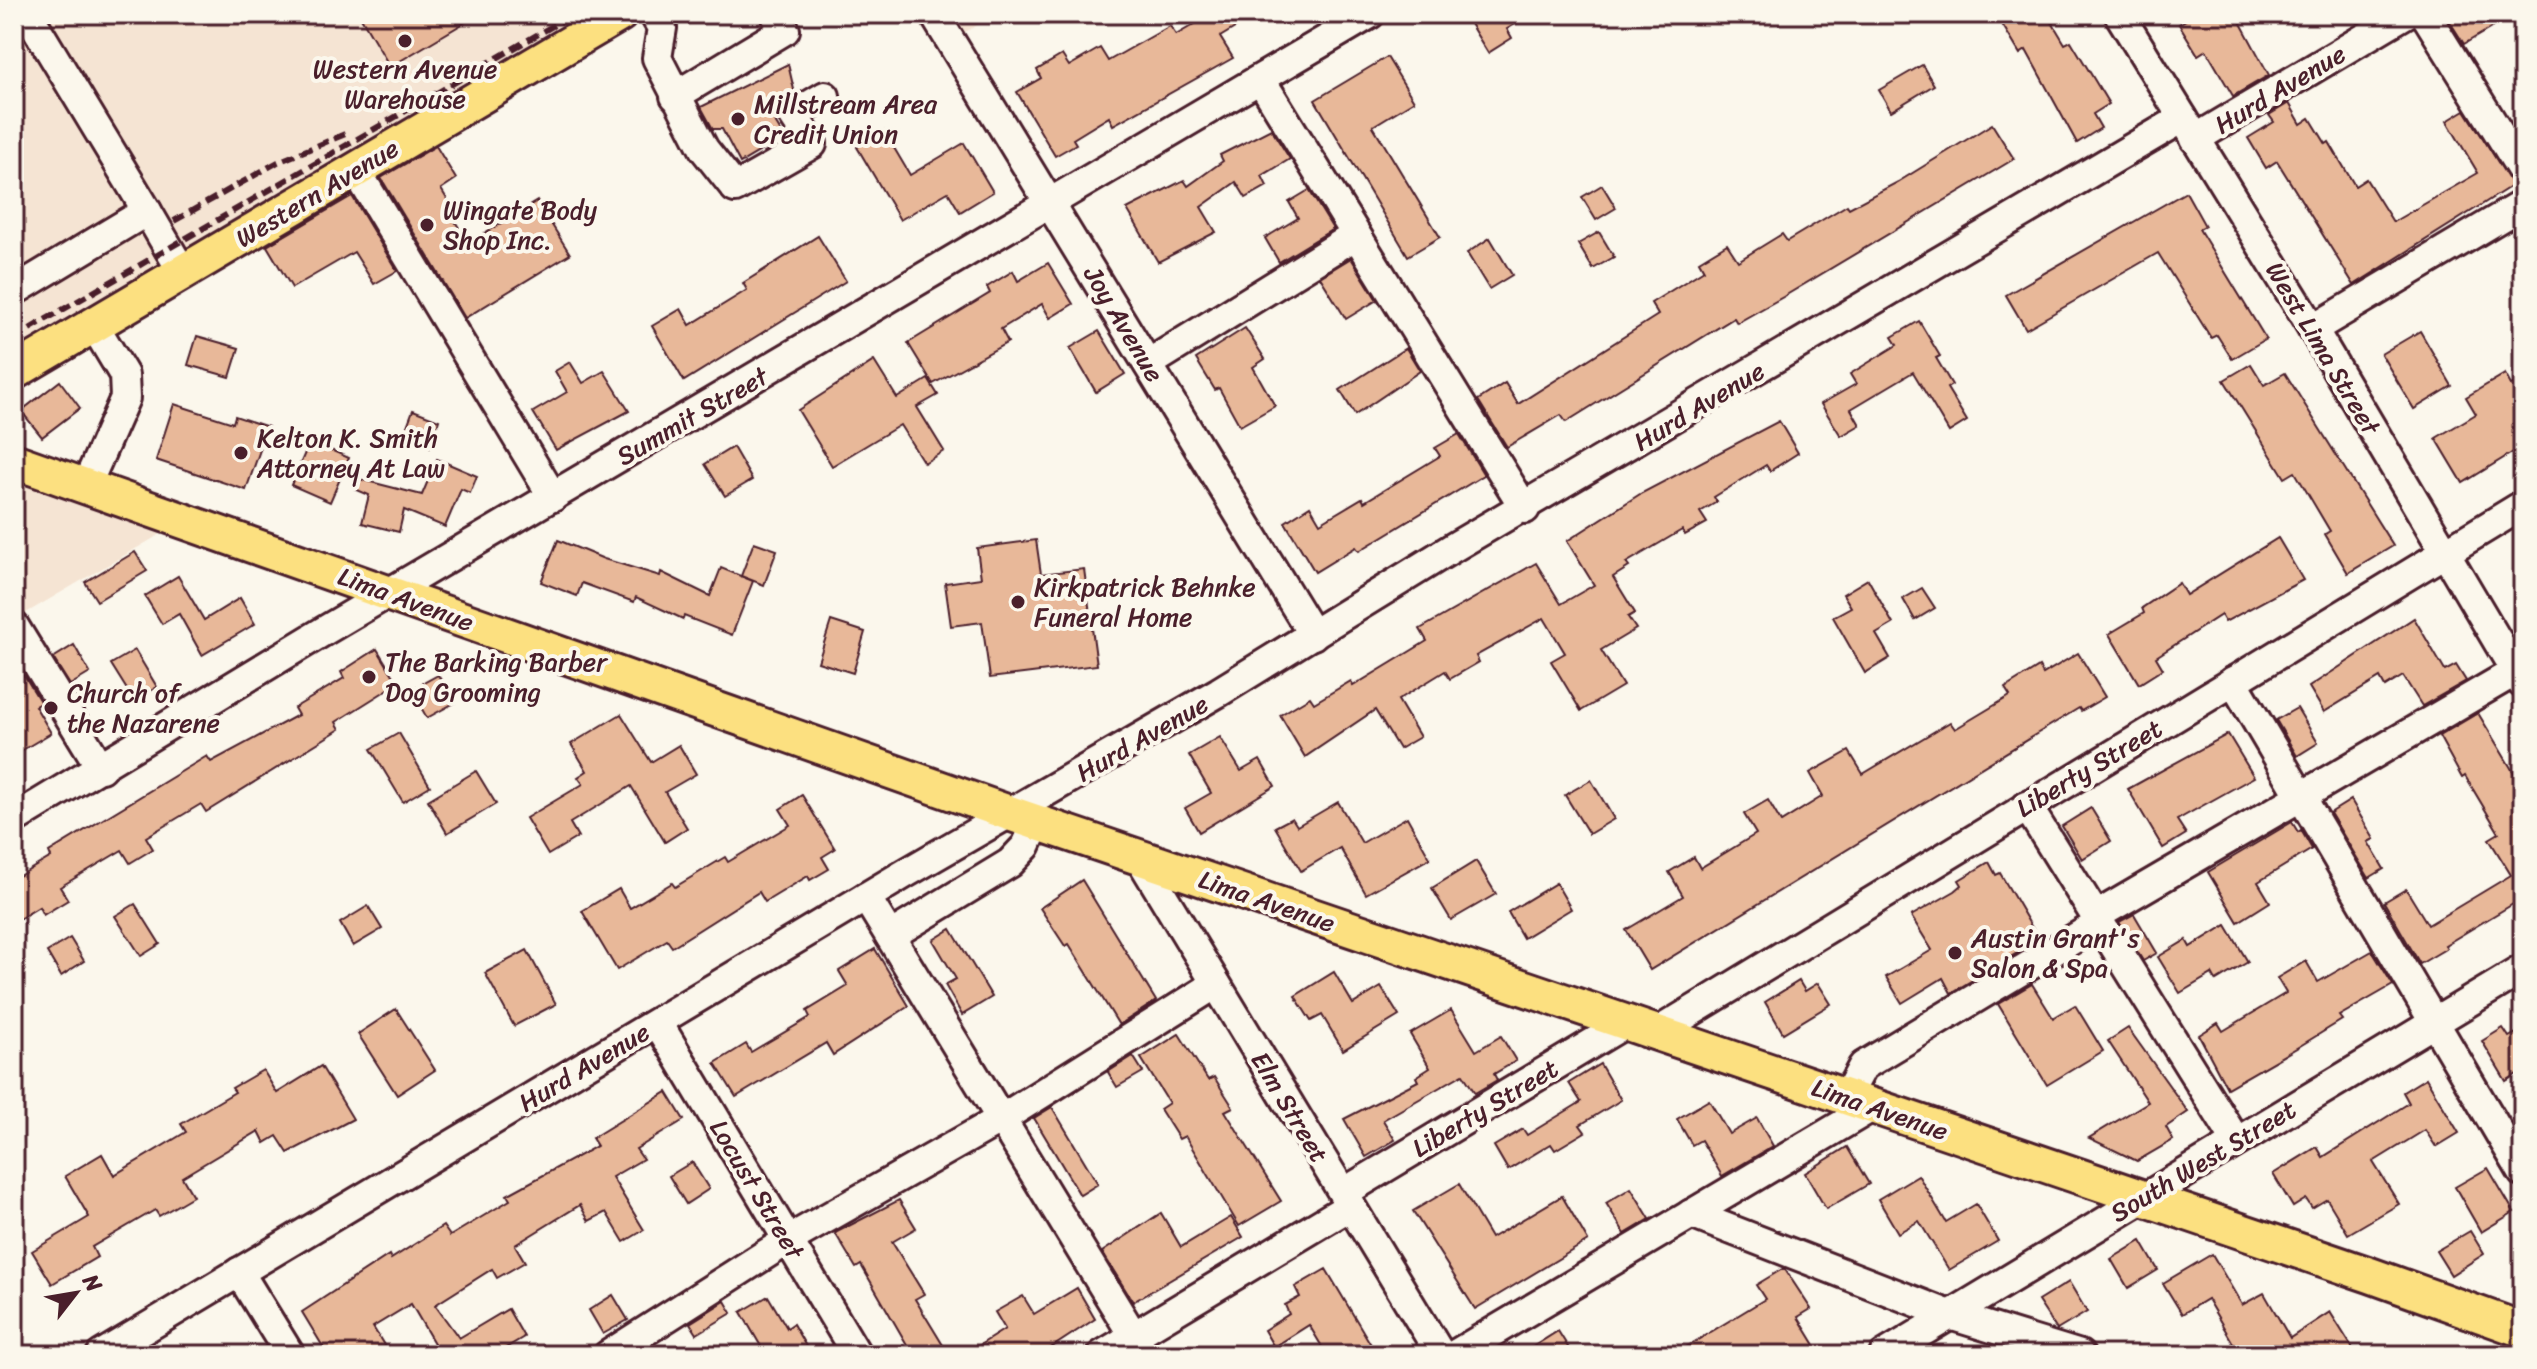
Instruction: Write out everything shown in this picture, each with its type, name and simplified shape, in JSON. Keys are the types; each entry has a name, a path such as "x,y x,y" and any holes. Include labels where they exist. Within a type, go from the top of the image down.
{"main road":[{"name":"Western Avenue","path":"14,372 620,14"},
{"name":"Lima Avenue","path":"14,461 1140,858 2523,1330"}],"street":[{"path":"28,14 183,273"},
{"path":"654,14 662,28 657,58 704,149 735,188 812,144 793,115 825,96"},
{"name":"Joy Avenue","path":"934,14 1313,635"},
{"name":"Summit Street","path":"14,819 391,592 1370,14"},
{"name":"West Lima Street","path":"2119,14 2313,329 2520,675"},
{"name":"Hurd Avenue","path":"101,1355 866,897 1025,818 1313,635 2090,170 2189,129 2405,14"},
{"path":"2425,14 2523,172"},
{"path":"675,96 780,22"},
{"path":"1261,80 1525,509"},
{"path":"356,170 553,497"},
{"path":"2313,329 2523,204"},
{"path":"14,291 147,211"},
{"path":"1148,364 1356,235"},
{"path":"86,486 125,398 124,375 94,325"},
{"name":"Liberty Street","path":"1102,1355 1139,1346 1347,1200 2027,806 2523,505"},
{"path":"14,626 101,768"},
{"path":"1454,1355 1691,1214 1859,1102 1863,1066 2302,793 2520,675"},
{"path":"2233,681 2302,793 2523,1173"},
{"path":"2027,806 2236,1141"},
{"path":"890,936 1010,863 1026,846 1025,818"},
{"name":"Elm Street","path":"1140,858 1441,1355"},
{"path":"866,897 1139,1346"},
{"name":"South West Street","path":"1884,1355 2523,969"},
{"path":"608,1355 788,1240 1001,1119 1216,984"},
{"name":"Locust Street","path":"658,1023 857,1355"},
{"path":"1691,1214 1950,1315 2080,1355"},
{"path":"239,1272 290,1355"}],"shaded area":[{"path":"14,14 620,14 14,372"},
{"path":"934,14 996,14 950,41"},
{"path":"14,461 183,521 14,620"}],"building":[{"name":"Western Avenue Warehouse","path":"359,14 479,14 390,67"},
{"path":"1212,14 1258,14 1220,37 1233,58 1113,125 1109,117 1073,139 1076,144 1055,156 1017,92 1041,78 1037,70 1062,55 1069,66 1100,48 1108,61 1170,26 1176,35"},
{"path":"1464,14 1532,14 1507,29 1512,38 1488,53"},
{"path":"1996,14 2047,14 2065,44 2071,41 2109,104 2093,114 2101,128 2077,143 2026,50 2020,54"},
{"path":"2196,14 2236,14 2269,75 2233,96 2206,50 2198,55 2179,24"},
{"path":"2445,14 2515,14 2464,44"},
{"path":"1387,57 1414,101 1373,126 1440,237 1408,256 1315,100"},
{"name":"Millstream Area Credit Union","path":"788,64 795,94 766,107 784,137 740,163 722,129 713,129 701,107"},
{"path":"1922,65 1934,85 1891,111 1879,90"},
{"path":"2289,103 2301,124 2310,118 2326,144 2329,142 2355,186 2366,179 2393,222 2478,173 2447,121 2465,110 2513,185 2354,285 2277,161 2266,168 2248,138 2274,122 2269,115"},
{"path":"1992,124 2014,159 1783,297 1737,323 1734,318 1566,422 1561,415 1507,447 1478,400 1505,383 1518,404 1658,315 1651,303 1704,270 1699,261 1727,244 1738,261 1782,234 1787,241 1847,205 1849,208 1898,182"},
{"path":"1271,129 1290,159 1262,176 1267,186 1246,198 1236,182 1201,207 1216,232 1158,262 1127,209 1184,180 1188,186 1223,161 1220,155"},
{"path":"884,131 910,175 964,143 993,192 960,212 948,192 900,220 857,147"},
{"name":"Wingate Body Shop Inc.","path":"436,146 456,179 441,189 450,204 446,206 468,243 537,201 570,254 465,318 381,178"},
{"path":"1602,185 1616,208 1596,220 1582,197"},
{"path":"1309,190 1333,229 1279,262 1265,238 1298,218 1289,202"},
{"path":"2186,192 2205,226 2199,229 2266,339 2232,359 2217,335 2211,338 2158,253 2026,329 2006,295"},
{"path":"352,196 397,271 374,284 354,252 292,288 267,246"},
{"path":"1599,232 1614,257 1593,269 1578,244"},
{"path":"818,236 846,281 684,381 652,326 681,309 690,325 747,290 743,283"},
{"path":"1490,238 1512,275 1489,289 1467,253"},
{"path":"1351,258 1377,300 1346,319 1320,277"},
{"path":"1048,263 1073,304 1050,318 1042,304 1001,329 1008,342 933,384 908,343 990,293 987,287 1013,271 1018,281"},
{"path":"1919,321 1940,356 1936,358 1952,385 1947,388 1967,421 1949,432 1913,372 1851,409 1860,425 1841,436 1821,404 1856,384 1850,374 1897,345 1892,337"},
{"path":"1245,328 1265,359 1253,367 1275,406 1240,426 1219,388 1215,390 1196,359"},
{"path":"1099,331 1125,374 1096,392 1070,348"},
{"path":"2420,331 2452,386 2414,409 2381,354"},
{"path":"197,336 239,348 230,377 188,365"},
{"path":"1406,348 1420,371 1355,415 1340,390"},
{"path":"874,361 897,398 928,379 938,395 917,407 944,451 924,463 900,425 832,466 798,410"},
{"path":"570,362 583,383 604,371 629,411 556,450 533,412 567,392 555,371"},
{"path":"2251,364 2264,385 2285,373 2393,546 2348,573 2325,534 2330,531 2295,472 2285,478 2224,380"},
{"path":"2505,374 2511,385 2523,378 2523,446 2463,483 2436,438 2476,414 2466,397"},
{"path":"60,381 80,408 42,437 21,411"},
{"path":"174,404 233,423 235,416 268,427 246,490 156,460"},
{"path":"413,410 439,420 430,447 403,437"},
{"path":"1779,421 1798,453 1770,471 1766,465 1714,497 1717,502 1700,512 1707,523 1685,535 1682,530 1626,563 1629,567 1613,577 1635,613 1628,617 1636,629 1601,650 1623,686 1581,711 1551,661 1565,653 1544,618 1476,656 1479,662 1450,679 1445,671 1398,700 1420,737 1399,749 1375,710 1305,757 1280,715 1310,697 1314,703 1351,681 1353,686 1427,641 1420,629 1536,563 1561,604 1594,585 1567,541 1640,494"},
{"path":"1459,434 1484,475 1359,551 1356,547 1315,572 1285,522 1310,506 1320,523 1362,498 1364,502 1440,456 1435,448"},
{"path":"310,441 349,458 330,502 291,485"},
{"path":"733,447 752,480 725,496 705,464"},
{"path":"437,459 477,476 470,493 461,489 445,527 404,510 399,532 362,523 369,495 355,489 359,479 422,495"},
{"path":"2278,538 2303,580 2225,622 2221,615 2156,657 2163,669 2139,684 2109,634 2144,613 2142,608 2179,583 2186,595"},
{"path":"558,540 604,559 660,576 661,572 710,596 721,568 753,581 732,635 684,616 683,619 636,597 634,602 582,583 577,596 541,582"},
{"name":"Kirkpatrick Behnke Funeral Home","path":"1036,540 1041,574 1084,569 1097,665 990,678 982,622 951,626 945,583 981,578 977,548"},
{"path":"754,542 777,550 764,585 741,576"},
{"path":"135,552 147,571 97,601 85,582"},
{"path":"178,576 204,620 240,598 255,624 202,655 179,614 162,624 145,596"},
{"path":"1868,579 1893,624 1876,634 1890,658 1865,673 1833,617 1851,607 1843,594"},
{"path":"1922,588 1935,608 1915,620 1903,599"},
{"path":"2414,618 2445,671 2456,665 2466,681 2422,706 2403,676 2385,687 2380,678 2324,712 2309,687"},
{"path":"831,621 865,632 853,673 818,662"},
{"path":"74,645 90,673 70,685 53,658"},
{"path":"377,649 398,683 336,722 340,729 206,812 201,804 146,837 153,849 130,863 122,850 60,887 68,900 43,915 39,907 14,922 14,879 51,857 49,852 207,756 211,762 298,715 294,708 344,678 341,672"},
{"path":"135,650 157,687 134,701 111,664"},
{"path":"2078,653 2105,697 2081,711 2079,708 1650,970 1626,930 1683,896 1669,872 1694,857 1700,868 1756,834 1744,814 1768,800 1781,822 1823,796 1810,773 1849,751 1863,774 1950,722 1955,729 2010,696 2005,688 2039,667 2043,674"},
{"path":"24,675 41,703 35,706 51,733 14,755 14,681"},
{"path":"438,675 454,703 427,718 411,690"},
{"path":"2297,708 2318,743 2297,756 2276,720"},
{"path":"2478,713 2523,788 2523,898 2445,945 2447,948 2420,964 2384,902 2406,889 2428,925 2511,875 2489,839 2499,833 2465,776 2462,778 2439,736"},
{"path":"621,714 651,762 679,745 696,774 665,792 687,828 665,842 631,786 570,823 578,837 548,855 526,818 583,784 578,777 587,771 571,744"},
{"path":"399,733 430,786 403,802 371,749"},
{"path":"2228,734 2254,777 2177,820 2186,834 2163,848 2128,789"},
{"path":"1220,737 1241,771 1260,760 1275,786 1199,832 1185,808 1211,793 1189,755"},
{"path":"476,771 496,804 447,833 428,800"},
{"path":"1591,780 1614,819 1589,834 1565,795"},
{"path":"802,795 835,849 822,857 829,869 810,880 808,876 765,902 759,892 672,947 667,940 617,970 582,911 619,889 630,908 672,883 675,887 725,857 728,862 790,825 780,809"},
{"path":"2351,800 2374,839 2368,842 2384,869 2369,878 2330,813"},
{"path":"1338,802 1362,843 1407,817 1430,858 1366,894 1340,848 1301,871 1275,827 1292,818 1297,826"},
{"path":"2091,808 2111,841 2082,859 2062,826"},
{"path":"2292,822 2298,832 2301,830 2312,849 2258,882 2270,902 2238,922 2208,872"},
{"path":"1476,861 1496,894 1451,920 1432,888"},
{"path":"1989,862 1996,875 2000,873 2035,933 2018,943 2022,950 1951,993 1943,978 1902,1003 1886,977 1932,950 1911,916 1955,891 1962,885 1959,880"},
{"path":"1082,880 1156,1001 1119,1025 1069,944 1065,946 1040,908"},
{"path":"1556,883 1571,909 1523,938 1508,912"},
{"path":"135,904 160,944 141,956 115,916"},
{"path":"368,906 382,929 353,946 340,923"},
{"path":"2134,914 2157,953 2143,961 2119,922"},
{"path":"2226,925 2248,962 2216,981 2212,974 2180,993 2158,957 2186,940 2190,947"},
{"path":"951,929 992,997 962,1015 945,985 956,979 933,940"},
{"path":"70,938 84,961 61,976 47,952"},
{"path":"875,949 909,1006 833,1055 826,1043 736,1097 715,1063 746,1044 751,1052 810,1017 807,1011 848,986 839,971"},
{"path":"527,950 556,1004 514,1026 485,973"},
{"path":"2372,951 2393,985 2339,1016 2342,1020 2227,1088 2199,1035 2218,1023 2223,1031 2286,993 2277,978 2306,961 2318,982"},
{"path":"1334,972 1353,1004 1381,987 1399,1016 1343,1050 1322,1015 1311,1021 1295,996"},
{"path":"1799,981 1805,991 1818,983 1831,1004 1783,1033 1765,1002"},
{"path":"2032,984 2053,1018 2075,1005 2103,1051 2047,1085 1998,1004"},
{"path":"396,1009 435,1070 397,1095 358,1034"},
{"path":"1451,1010 1476,1051 1501,1036 1516,1061 1494,1074 1497,1080 1475,1093 1463,1074 1383,1120 1395,1140 1366,1157 1344,1119 1418,1081 1416,1077 1430,1068 1410,1034"},
{"path":"2128,1028 2188,1112 2166,1127 2173,1140 2137,1161 2089,1138 2148,1102 2108,1041"},
{"path":"2503,1028 2509,1037 2523,1029 2523,1070 2506,1081 2482,1041"},
{"path":"1179,1034 1208,1080 1214,1077 1233,1107 1225,1111 1281,1201 1239,1226 1185,1136 1179,1139 1160,1109 1169,1103 1141,1058"},
{"path":"1133,1056 1143,1072 1117,1087 1108,1072"},
{"path":"1600,1064 1621,1100 1580,1125 1585,1132 1555,1150 1551,1144 1508,1170 1494,1146 1523,1129 1527,1135 1581,1102 1569,1083"},
{"path":"321,1066 353,1119 288,1153 277,1136 265,1143 259,1131 182,1177 193,1196 159,1216 155,1210 92,1247 97,1257 52,1284 32,1251 89,1217 65,1176 102,1154 114,1175 186,1132 181,1124 235,1092 232,1088 263,1070 277,1093"},
{"path":"2426,1078 2459,1133 2436,1147 2425,1130 2373,1162 2399,1204 2348,1234 2327,1199 2312,1208 2306,1199 2293,1207 2273,1174 2317,1147 2323,1157 2409,1103 2403,1092"},
{"path":"667,1092 684,1120 636,1149 643,1159 612,1177 644,1230 624,1242 606,1212 589,1221 580,1205 515,1245 525,1262 497,1278 492,1269 435,1305 459,1338 508,1309 524,1337 494,1355 419,1355 435,1345 411,1304 373,1327 390,1355 328,1355 302,1312 389,1255 391,1259 443,1226 450,1236 510,1200 507,1195 597,1146 592,1138"},
{"path":"1709,1100 1729,1134 1757,1118 1773,1146 1722,1176 1701,1140 1692,1145 1677,1119"},
{"path":"1052,1107 1098,1184 1080,1195 1034,1118"},
{"path":"1847,1147 1869,1184 1826,1209 1805,1173"},
{"path":"692,1162 709,1189 686,1204 669,1176"},
{"path":"2488,1168 2514,1212 2481,1232 2455,1187"},
{"path":"1918,1175 1946,1222 1976,1204 1998,1241 1949,1270 1919,1221 1898,1233 1878,1199"},
{"path":"1459,1184 1491,1238 1562,1196 1588,1241 1475,1309 1413,1211"},
{"path":"1631,1188 1650,1219 1625,1234 1606,1203"},
{"path":"899,1200 916,1228 892,1242 924,1294 915,1299 949,1355 913,1355 861,1265 856,1268 835,1233"},
{"path":"1161,1213 1181,1247 1231,1217 1243,1237 1133,1302 1102,1252"},
{"path":"2470,1231 2484,1254 2451,1275 2436,1251"},
{"path":"2141,1241 2158,1270 2128,1288 2111,1259"},
{"path":"2212,1254 2242,1305 2264,1293 2290,1338 2330,1312 2357,1355 2240,1355 2207,1299 2182,1314 2163,1283"},
{"path":"1784,1268 1811,1309 1798,1317 1815,1345 1798,1355 1673,1355 1765,1299 1756,1285"},
{"path":"1326,1269 1373,1348 1360,1355 1327,1355 1309,1325 1274,1347 1264,1330 1289,1314 1285,1305 1300,1297 1295,1287"},
{"path":"2069,1282 2087,1312 2057,1330 2038,1301"},
{"path":"1077,1288 1095,1319 1040,1355 964,1355 1005,1329 995,1312 1023,1296 1034,1314"},
{"path":"613,1295 628,1320 603,1334 589,1310"},
{"path":"768,1296 787,1328 793,1324 811,1355 766,1355 741,1312"},
{"path":"725,1301 732,1313 697,1334 690,1323"},
{"path":"1558,1331 1573,1355 1520,1355"}],"railway":[{"path":"527,22 540,14"},
{"path":"14,338 573,14"},
{"path":"174,221 278,162 350,132"}],"place":[{"name":"Western Avenue Warehouse","path":"405,41"},
{"name":"Millstream Area Credit Union","path":"738,119"},
{"name":"Wingate Body Shop Inc.","path":"427,225"},
{"name":"Kelton K. Smith Attorney At Law","path":"241,453"},
{"name":"Kirkpatrick Behnke Funeral Home","path":"1018,602"},
{"name":"The Barking Barber Dog Grooming","path":"369,677"},
{"name":"Church of the Nazarene","path":"51,708"},
{"name":"Austin Grant's Salon & Spa","path":"1955,953"}]}
